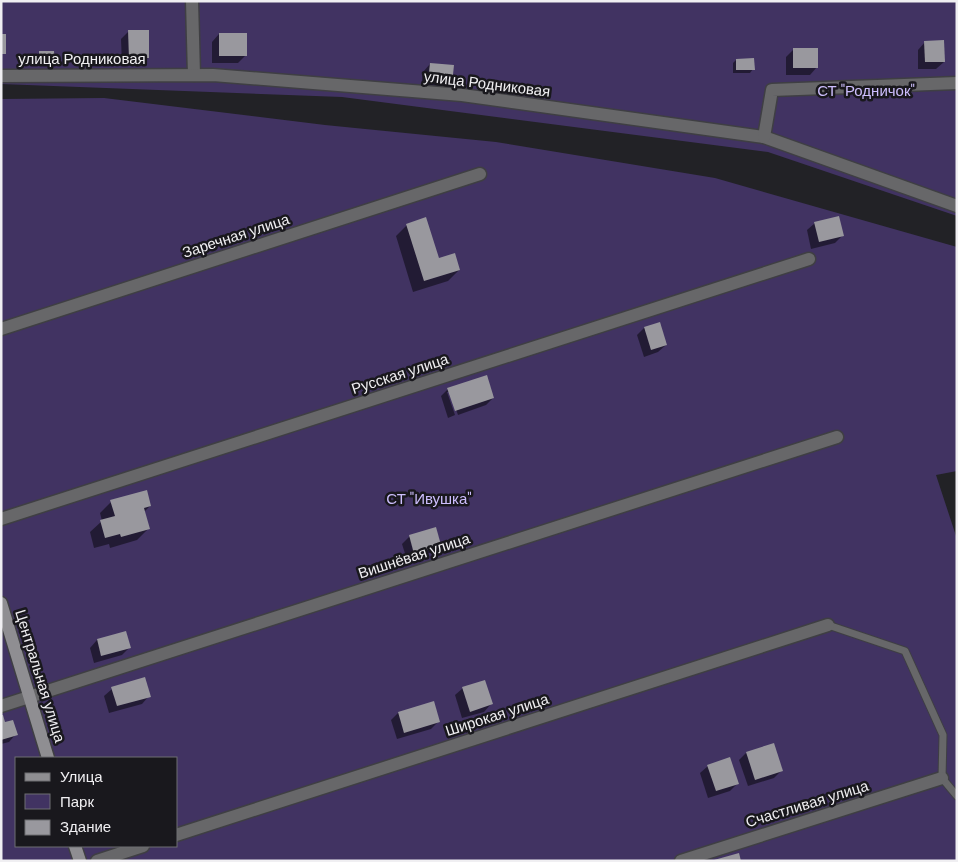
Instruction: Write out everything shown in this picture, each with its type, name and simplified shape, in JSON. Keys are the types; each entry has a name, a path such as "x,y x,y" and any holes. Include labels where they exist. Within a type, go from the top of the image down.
{"street":[{"path":"192,1 194,75"},
{"name":"улица Родниковая","path":"1,76 213,74 462,95 764,138 957,206"},
{"path":"764,138 772,90 957,83"},
{"name":"Заречная улица","path":"1,329 480,174"},
{"name":"Русская улица","path":"1,519 809,259"},
{"name":"Вишнёвая улица","path":"1,706 837,437"},
{"name":"Центральная улица","path":"1,603 48,757"},
{"name":"Широкая улица","path":"178,834 828,625"},
{"name":"Счастливая улица","path":"681,861 942,778"},
{"path":"75,847 80,861"},
{"path":"97,861 140,847"}],"lane":[{"path":"828,625 905,651 943,735 942,778 957,796"}],"green space":[{"name":"СТ \"Родничок\"","path":"1,1 957,1 957,216 768,152 342,97 1,84"},
{"name":"СТ \"Ивушка\"","path":"104,98 325,125 496,142 715,178 957,247 957,471 936,475 957,539 957,861 1,861 1,99"}],"building":[{"path":"128,30 149,30 149,58 129,59"},
{"path":"219,33 247,33 247,56 219,56"},
{"path":"1,34 6,34 6,54 1,54"},
{"path":"944,40 945,62 925,62 924,41"},
{"path":"793,48 818,48 818,68 793,68"},
{"path":"39,51 54,51 55,64 39,64"},
{"path":"754,58 755,70 736,70 736,59"},
{"path":"430,63 454,65 452,84 428,81"},
{"path":"839,216 844,236 819,242 814,222"},
{"path":"426,217 439,258 455,253 460,270 424,281 406,224"},
{"path":"660,322 667,345 651,350 644,327"},
{"path":"487,375 494,398 455,411 447,388"},
{"path":"147,490 151,506 144,508 150,529 121,537 120,534 105,538 100,520 115,516 110,500"},
{"path":"436,527 441,545 414,554 409,535"},
{"path":"126,631 131,648 101,656 97,639"},
{"path":"145,677 151,697 117,706 111,687"},
{"path":"485,680 493,704 470,712 462,687"},
{"path":"434,701 440,722 404,733 398,712"},
{"path":"1,715 3,715 5,722 13,720 18,735 1,740"},
{"path":"774,743 783,771 755,780 746,752"},
{"path":"730,757 739,784 716,791 707,765"},
{"path":"739,853 741,861 714,861 714,860"}]}
